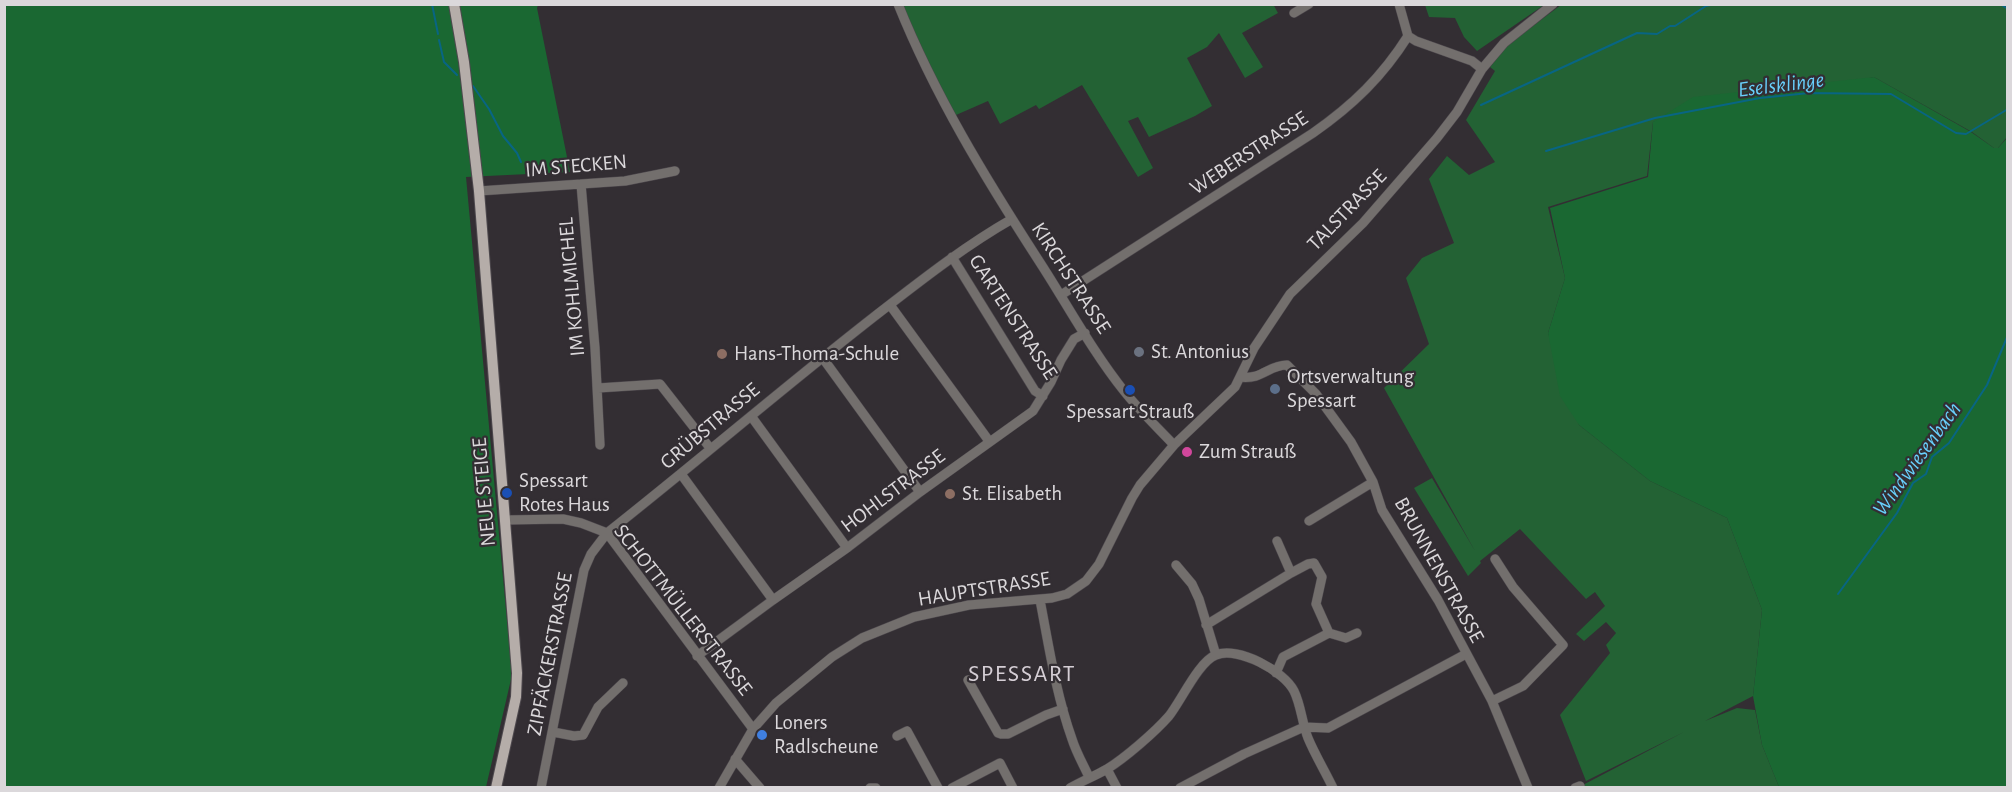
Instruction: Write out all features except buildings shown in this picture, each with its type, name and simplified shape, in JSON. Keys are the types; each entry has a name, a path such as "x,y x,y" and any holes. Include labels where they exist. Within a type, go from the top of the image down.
{"main road":[{"name":"NEUE STEIGE","path":"454,4 465,62 479,191 517,673 516,697 496,788"}],"street":[{"name":"KIRCHSTRASSE","path":"898,4 922,62 952,120 1012,219 1125,392 1174,445"},
{"path":"1294,13 1309,4"},
{"path":"1399,4 1408,36 1472,61 1482,69"},
{"name":"TALSTRASSE","path":"1174,445 1230,393 1254,348 1290,294 1363,223 1431,146 1457,112 1482,69 1504,43 1553,4"},
{"name":"WEBERSTRASSE","path":"1061,295 1341,114 1364,93 1394,59 1408,36"},
{"name":"IM STECKEN","path":"479,191 626,181 675,171"},
{"name":"IM KOHLMICHEL","path":"581,184 598,388 600,445"},
{"name":"GRÜBSTRASSE","path":"607,533 822,357 952,257 1012,219"},
{"name":"GARTENSTRASSE","path":"952,257 1035,391 1043,396"},
{"path":"890,305 989,441"},
{"name":"HOHLSTRASSE","path":"697,656 1033,411 1074,339 1085,333"},
{"path":"822,357 920,492"},
{"name":"BRUNNENSTRASSE","path":"1240,377 1251,379 1278,365 1287,365 1331,413 1351,442 1373,482 1382,510 1438,600 1492,701 1528,788"},
{"path":"598,388 660,384 710,448"},
{"path":"751,416 847,548"},
{"name":"HAUPTSTRASSE","path":"719,788 753,729 776,702 832,657 862,638 914,617 969,605 1040,600 1067,594 1086,581 1099,564 1132,498 1174,445"},
{"path":"681,474 772,600"},
{"path":"1309,521 1373,482"},
{"name":"SCHOTTMÜLLERSTRASSE","path":"506,520 563,519 607,533 753,729"},
{"name":"ZIPFÄCKERSTRASSE","path":"541,788 584,570 591,554 607,533"},
{"path":"1277,541 1291,573"},
{"path":"1492,701 1523,686 1563,645 1513,587 1495,559"},
{"path":"1206,625 1291,573 1314,563 1322,577 1316,604 1329,633"},
{"path":"1176,565 1192,584 1199,599 1216,655"},
{"path":"1040,600 1063,709 1073,742 1089,777"},
{"path":"1276,672 1283,657 1329,633 1346,638 1357,633"},
{"path":"1070,788 1107,770 1169,716 1204,663 1216,655 1235,652 1243,654 1285,678 1294,691 1304,726 1333,788"},
{"path":"1180,788 1304,726 1328,728 1466,654"},
{"path":"968,680 1001,734 1008,734 1063,709"},
{"path":"553,732 574,736 583,735 598,707 623,683"},
{"path":"897,736 907,731 938,788"},
{"path":"735,759 760,788"},
{"path":"952,788 1000,764 1013,788"},
{"path":"1107,770 1117,788"},
{"path":"870,788 876,788"}],"green space":[{"path":"1273,4 1278,13 1242,33 1263,67 1245,78 1219,33 1207,47 1187,58 1212,106 1149,137 1138,117 1128,121 1153,168 1138,177 1082,85 1039,109 1036,105 1000,124 988,101 953,115 902,5"},
{"path":"1425,4 1544,5 1477,51 1464,37 1455,18 1429,17"},
{"path":"5,5 538,5 570,172 466,177 512,675 486,787 5,788"},
{"path":"1561,5 2007,5 2007,137 1998,148 1994,148 1972,132 1874,77 1653,122 1647,176 1548,207 1565,278 1548,333 1579,425 1650,481 1727,518 1762,610 1753,696 1705,721 1737,708 1755,710 1762,745 1779,787 1579,787 1684,732 1586,781 1560,715 1610,653 1606,645 1616,633 1606,622 1584,641 1576,634 1605,606 1595,592 1586,599 1520,529 1480,561 1481,563 1468,576 1414,488 1432,478 1475,551 1384,388 1429,344 1406,278 1422,258 1454,243 1429,179 1447,156 1469,175 1495,162 1466,120 1495,71 1490,67 1506,46"},
{"path":"1874,77 1971,132 1994,148 1998,148 2007,138 2007,787 1779,787 1762,745 1753,696 1762,610 1727,518 1650,481 1579,425 1560,396 1548,333 1565,278 1550,208 1648,177 1653,122 1693,97"}],"waterway":[{"path":"432,4 438,34"},
{"path":"1481,105 1637,33 1657,34 1670,26 1675,26 1706,6 1715,4"},
{"path":"2000,4 2008,9"},
{"path":"439,40 444,62 457,75"},
{"path":"473,86 521,162"},
{"name":"Eselsklinge","path":"1546,151 1655,118 1760,98 1809,93 1891,94 1956,133 1966,134 2008,109"},
{"name":"Windwiesenbach","path":"1838,594 1897,513 1913,483 1926,474 1932,457 1949,443 1987,385 2008,335"}],"place":[{"name":"St. Antonius","path":"1139,352"},
{"name":"Hans-Thoma-Schule","path":"722,354"},
{"name":"Ortsverwaltung Spessart","path":"1275,389"},
{"name":"Spessart Strauß","path":"1130,390"},
{"name":"Zum Strauß","path":"1187,452"},
{"name":"Spessart Rotes Haus","path":"507,493"},
{"name":"St. Elisabeth","path":"950,494"},
{"name":"Loners Radlscheune","path":"762,735"}],"district":[{"name":"SPESSART","path":"1022,674"}]}
